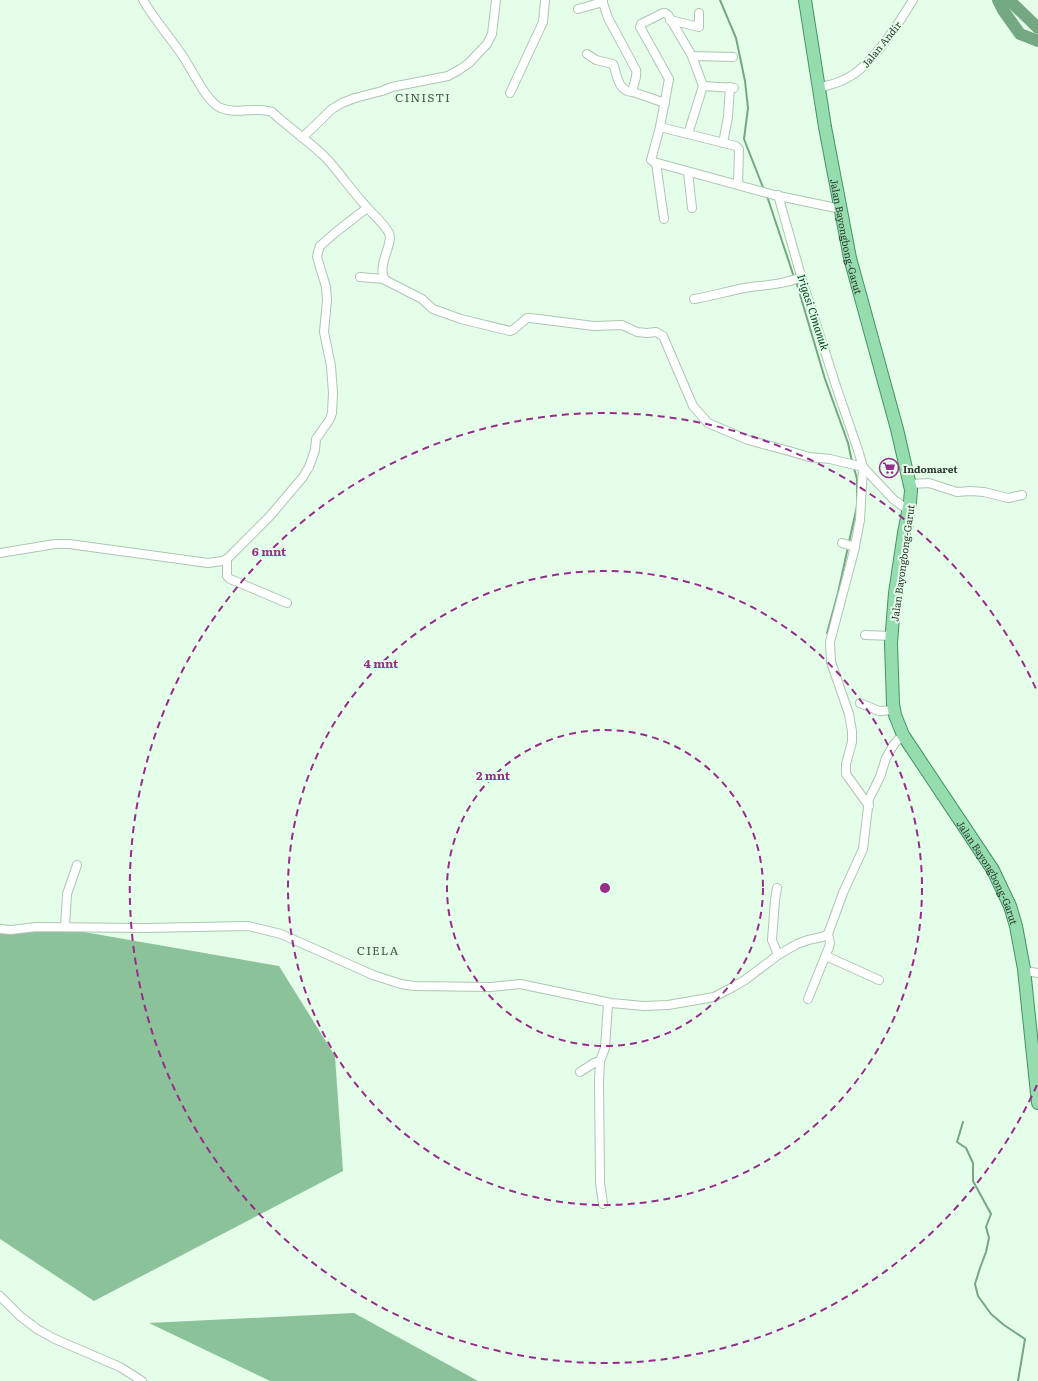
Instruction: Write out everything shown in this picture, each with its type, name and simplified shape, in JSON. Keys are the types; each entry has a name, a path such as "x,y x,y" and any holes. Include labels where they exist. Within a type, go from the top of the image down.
{"main road":[{"name":"Jalan Bayongbong-Garut","path":"804,0 850,258 897,429 910,484 911,496 896,593 892,636 892,692 894,710 903,735 993,870 1012,913 1021,949 1035,1046 1038,1103"}],"street":[{"path":"143,0 149,11 183,56 204,91 215,105 222,109 264,109 272,112 326,159 389,234 390,239 383,265 384,279"},
{"path":"302,138 332,109 342,103 382,91 392,86 448,76 469,63 487,44 492,34 496,0"},
{"path":"510,93 543,22 545,0"},
{"name":"Jalan Andir","path":"820,87 845,80 864,66 882,45 913,0"},
{"path":"578,9 602,1 608,18 636,70 637,75 633,92"},
{"path":"688,134 703,86 692,56 670,20 665,13 663,13 641,24 640,27 668,76 665,103 651,160 656,163 756,190 841,209"},
{"path":"670,20 699,27 698,13"},
{"path":"587,54 596,60 613,64 617,80 626,91 665,103"},
{"path":"692,56 733,57"},
{"path":"703,86 732,87 723,143"},
{"path":"660,127 736,146 739,149 738,185"},
{"path":"656,163 664,219"},
{"path":"688,172 692,208"},
{"path":"776,195 798,278 858,450 860,520 849,545 830,642 830,650 831,662 849,714 852,731 852,742 846,764 846,774 869,803"},
{"path":"0,553 55,544 68,544 208,562 227,559 270,516 303,477 315,450 316,439 332,414 333,393 331,366 324,332 327,300 326,287 317,257 320,246 367,208"},
{"path":"360,277 384,279 422,299 429,306 439,312 506,330 513,330 527,318 530,318 594,326 622,326 637,332 660,334 663,336 693,406 708,423 748,440 768,446 809,457 859,466 893,499 908,510"},
{"path":"694,300 749,287 778,284 798,278"},
{"path":"910,484 930,484 957,492 984,492 1008,498 1022,495"},
{"path":"227,559 227,576 230,579 287,603"},
{"path":"865,636 892,636"},
{"path":"860,703 879,711 894,710"},
{"path":"808,999 826,956 830,943 828,934 840,900 863,849 869,803 874,788 880,777 886,758 894,744 903,735"},
{"path":"65,927 67,894 77,865"},
{"path":"777,888 772,940 778,955"},
{"path":"0,929 11,930 36,927 145,928 248,926 281,934 373,975 401,984 414,986 491,987 520,984 608,1003 644,1006 665,1005 714,997 733,987 778,955 797,944 808,940 822,938 828,934"},
{"path":"826,956 879,980"},
{"path":"1024,971 1038,973"},
{"path":"603,1204 600,1182 599,1081 600,1061 605,1048 608,1003"},
{"path":"580,1072 600,1061"},
{"path":"0,1296 20,1316 37,1329 55,1339 86,1351 120,1367 142,1381"}],"green space":[{"path":"0,928 78,931 279,966 335,1056 343,1171 94,1301 0,1239"},
{"path":"354,1313 478,1381 270,1381 149,1323"}],"waterway":[{"name":"Irigasi Cimanuk","path":"720,0 736,38 745,81 748,108 744,139 764,190"},
{"path":"998,0 1003,10 1020,34 1038,41"},
{"path":"1009,0 1038,28"},
{"name":"Irigasi Cimanuk","path":"767,196 794,277"},
{"name":"Irigasi Cimanuk","path":"796,281 825,379 848,443 852,462"},
{"name":"Irigasi Cimanuk","path":"854,468 857,479 857,499"},
{"name":"Irigasi Cimanuk","path":"849,542 857,506"},
{"name":"Irigasi Cimanuk","path":"827,633 848,547"},
{"path":"963,1122 957,1142 966,1148 973,1163 973,1181 991,1214 986,1227 989,1238 986,1252 975,1284 978,1296 991,1314 1025,1339 1018,1381"}],"place":[{"name":"Indomaret","path":"889,468"}],"district":[{"name":"CINISTI","path":"423,97"},
{"name":"CIELA","path":"378,950"}]}
